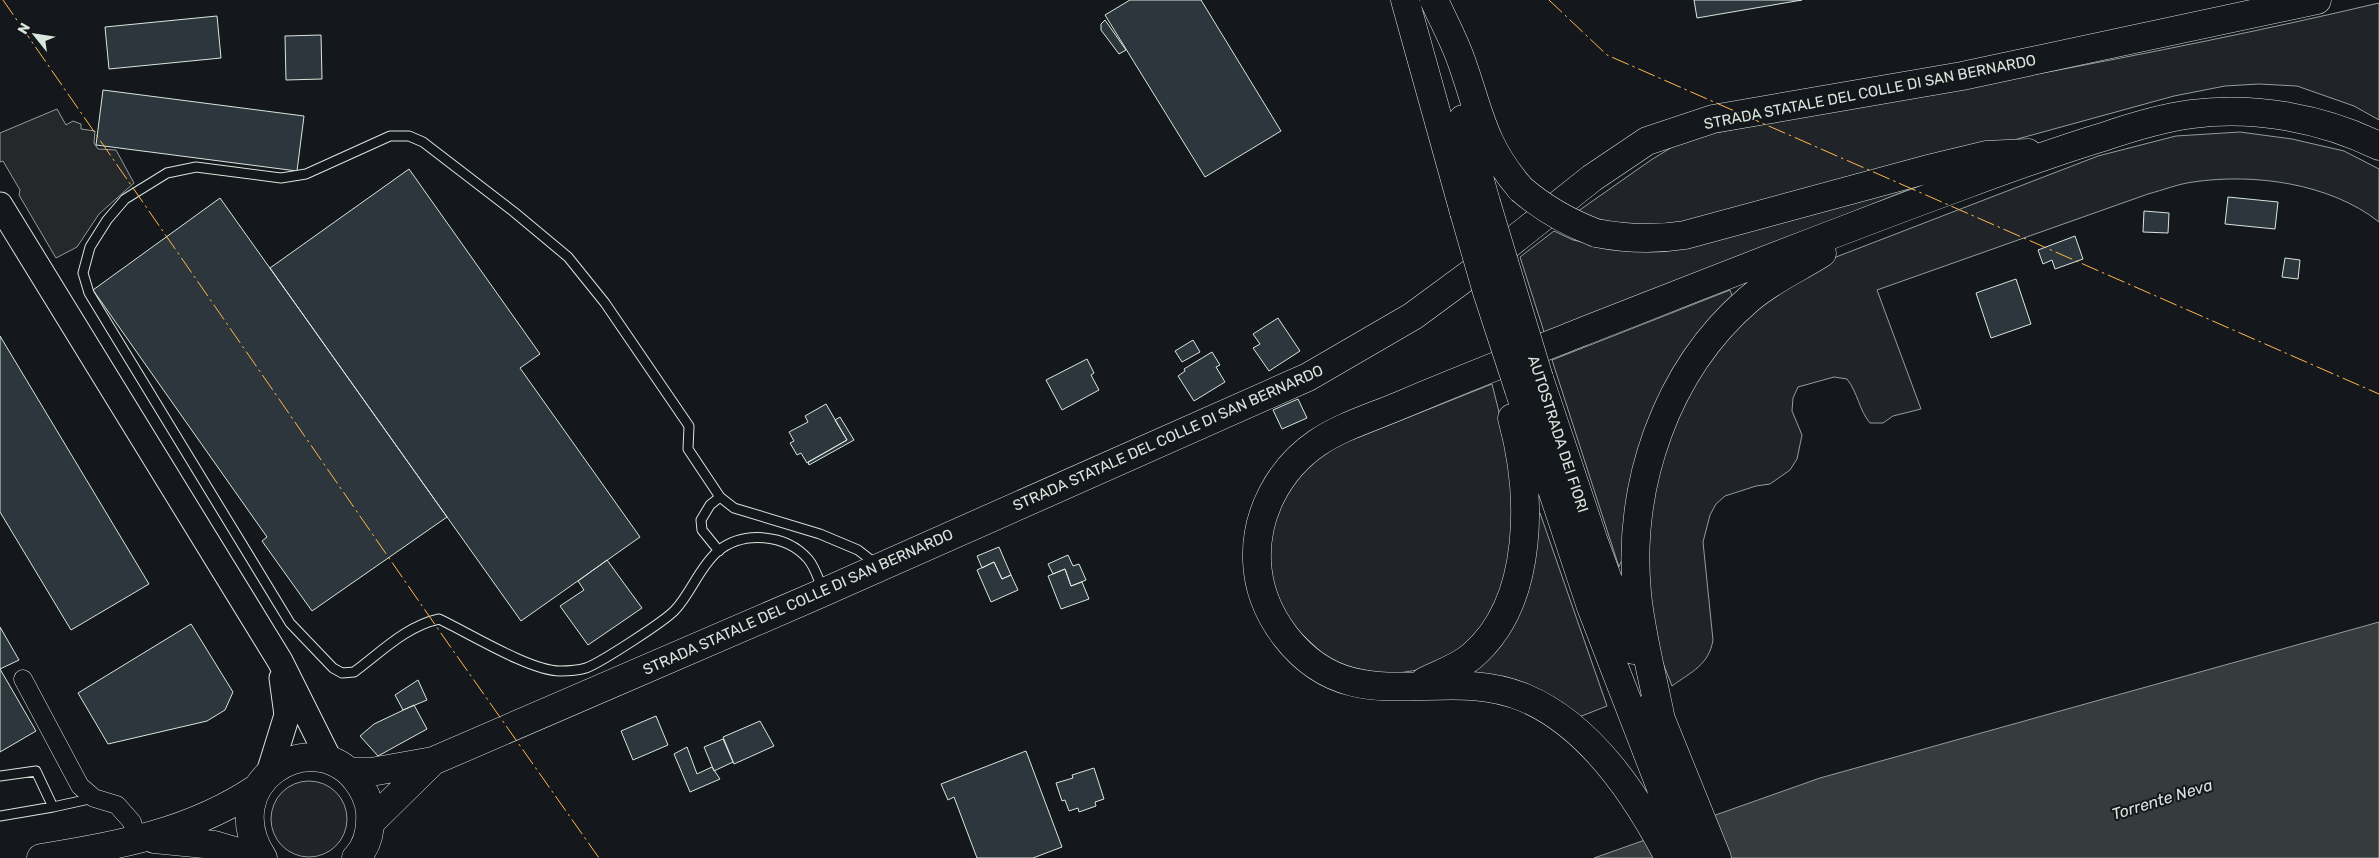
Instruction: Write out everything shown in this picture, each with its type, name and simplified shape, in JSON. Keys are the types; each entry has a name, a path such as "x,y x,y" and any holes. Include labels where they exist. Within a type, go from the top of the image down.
{"main road":[{"name":"AUTOSTRADA DEI FIORI","path":"1405,0 1475,207 1487,292 1521,387 1593,539 1688,858"},
{"name":"AUTOSTRADA DEI FIORI","path":"1433,0 1475,207 1521,387"},
{"path":"1433,0 1461,59 1485,136 1495,156 1521,189 1540,206 1559,217 1596,233 1632,239 1660,239 1685,235 1986,155 2050,153"},
{"name":"STRADA STATALE DEL COLLE DI SAN BERNARDO","path":"263,780 287,762 308,758 340,767 371,772 434,761 824,592 1308,377 1413,316 1485,263 1592,178 1647,142 1712,119 1962,76 2317,0"},
{"path":"1669,858 1650,820 1609,764 1572,729 1541,706 1500,689 1479,686 1378,687 1339,678 1304,657 1276,623 1266,604 1257,563 1261,522 1268,502 1288,470 1318,443 1336,433 1482,371 1877,217 2050,153 2144,124 2197,114 2224,112 2286,116 2324,124 2379,146"},
{"path":"1649,724 1635,571 1638,522 1644,481 1663,418 1690,368 1705,345 1730,316 1769,283 1817,256 1877,217"},
{"path":"1412,687 1458,666 1484,643 1507,606 1518,574 1526,508 1518,449 1521,387"},
{"name":"AUTOSTRADA DEI FIORI","path":"1649,724 1717,858"},
{"name":"STRADA STATALE DEL COLLE DI SAN BERNARDO","path":"370,823 434,761"},
{"path":"340,767 362,787 369,804 370,823 367,840 356,858"},
{"path":"41,858 131,841 216,813 263,780"},
{"path":"262,858 253,843 248,825 250,806 263,780"},
{"path":"131,841 168,858"},
{"path":"131,841 214,845 258,858"}],"street":[{"path":"0,206 280,661 340,767"},
{"path":"263,780 286,715 280,661"},
{"path":"23,679 80,786 94,798 117,805 132,822 131,841"}],"lane":[{"path":"824,592 810,562 797,548 784,542 763,538 744,538 729,544 719,551 704,567 676,610 670,615 659,624 587,668 559,671 532,665 439,619 424,622 410,630 354,672 342,673 333,668 290,623 89,293 82,273 90,247 107,220 125,199 167,173 196,167 281,178 306,174 390,136 409,136 423,142 514,212 568,257 605,302 689,426 688,449 720,497 734,508 820,534 858,550 880,567"},
{"path":"719,551 702,530 701,520 710,505 720,497"},
{"path":"0,776 36,771 53,807"},
{"path":"0,816 94,798"}],"shaded area":[{"path":"2379,3 2379,120 2354,106 2297,86 2259,84 2225,86 2174,96 1981,149 1678,227 1632,229 1574,214 1651,160 1687,138 2120,58 2293,23"},
{"path":"57,109 66,125 73,121 81,124 81,129 95,131 94,143 98,149 116,150 134,183 99,214 77,247 56,258 19,195 20,190 3,161 0,162 0,133"},
{"path":"2240,132 2292,139 2344,151 2379,169 2379,222 2338,198 2290,184 2240,179 2193,182 2148,194 1877,290 1921,409 1893,416 1883,423 1870,423 1863,413 1854,390 1847,379 1834,377 1798,387 1793,398 1792,411 1802,435 1797,459 1790,470 1770,484 1756,486 1725,496 1716,504 1710,515 1703,542 1713,640 1711,649 1708,656 1698,667 1672,686 1654,640 1645,598 1652,474 1679,405 1738,323 1784,286 1836,257 2098,156 2176,136"},
{"path":"1935,179 1545,335 1520,257 1554,231 1573,240 1595,245"},
{"path":"1730,290 1733,298 1721,309 1619,567 1552,360"},
{"path":"1492,384 1506,440 1515,500 1506,581 1486,624 1457,654 1424,669 1386,675 1342,665 1325,656 1285,618 1274,593 1269,547 1273,524 1292,484 1322,454 1339,445"},
{"path":"1540,513 1607,706 1574,719 1468,675 1531,515"},
{"path":"309,781 323,784 336,792 344,805 347,819 344,833 336,846 323,854 309,857 295,854 282,846 274,833 271,819 274,805 282,792 295,784"}],"water":[{"name":"Torrente Neva","path":"2379,622 2379,858 1594,858 1820,778"}],"building":[{"path":"1130,0 1201,0 1281,131 1205,177 1105,15"},
{"path":"1694,0 1802,0 1697,18"},
{"path":"217,16 221,58 109,69 105,27"},
{"path":"1105,20 1126,50 1119,54 1101,30 1101,24"},
{"path":"321,35 322,79 286,80 285,36"},
{"path":"103,90 304,116 297,171 96,145"},
{"path":"409,169 540,354 520,368 640,537 521,621 270,268"},
{"path":"2228,197 2278,202 2275,229 2225,224"},
{"path":"220,198 447,517 312,611 262,541 267,537 93,290"},
{"path":"2144,211 2169,213 2168,233 2143,232"},
{"path":"2075,236 2083,259 2055,269 2052,260 2043,264 2038,250"},
{"path":"2285,258 2300,260 2298,279 2282,277"},
{"path":"2016,279 2031,324 1991,338 1976,293"},
{"path":"1278,318 1300,351 1269,371 1253,348 1260,344 1253,334"},
{"path":"0,336 149,584 71,630 0,512"},
{"path":"1193,340 1200,352 1182,362 1175,351"},
{"path":"1212,352 1220,365 1216,367 1225,382 1194,401 1178,376 1185,371 1184,369"},
{"path":"1087,359 1094,373 1091,375 1099,390 1062,410 1046,380"},
{"path":"1298,399 1307,418 1282,429 1273,410"},
{"path":"826,404 847,440 807,463 801,453 797,455 790,443 794,441 789,432 808,422 805,416"},
{"path":"840,417 854,440 809,465 808,462 847,440 835,420"},
{"path":"999,547 1011,575 1002,579 994,562 982,568 977,556"},
{"path":"1068,555 1073,566 1079,564 1086,580 1071,586 1065,569 1053,574 1048,564"},
{"path":"607,560 642,608 588,645 560,606 584,590 578,581"},
{"path":"994,562 1002,579 1011,575 1018,590 991,602 977,570"},
{"path":"1065,569 1071,586 1082,582 1089,599 1061,609 1048,576"},
{"path":"191,624 233,692 225,710 207,721 108,744 78,693"},
{"path":"0,627 19,660 0,669"},
{"path":"0,669 36,731 0,752"},
{"path":"418,680 427,700 403,710 395,695"},
{"path":"414,705 427,729 378,756 360,736 374,724"},
{"path":"656,716 668,745 633,760 621,731"},
{"path":"760,721 774,746 734,764 723,737"},
{"path":"723,739 733,762 714,771 704,747"},
{"path":"687,747 697,774 712,767 720,779 690,792 674,754"},
{"path":"1026,751 1062,847 1033,858 977,858 954,797 948,800 941,784"},
{"path":"1094,768 1104,799 1095,802 1096,806 1079,812 1078,808 1069,811 1065,800 1062,801 1056,783 1073,778 1072,775"}],"power":[{"path":"3,0 445,639 599,858"},
{"path":"1549,0 1607,55 2379,394"}]}
